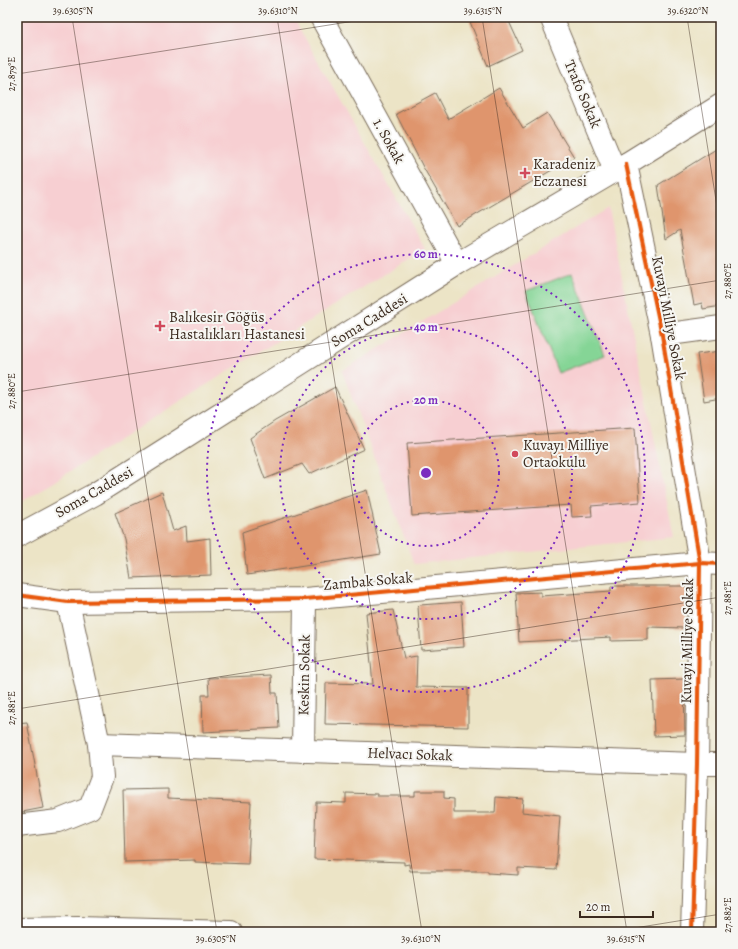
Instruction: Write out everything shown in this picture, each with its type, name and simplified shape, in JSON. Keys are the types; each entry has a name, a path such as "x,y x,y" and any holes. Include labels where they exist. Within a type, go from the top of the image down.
{"main road":[{"name":"1. Sokak","path":"321,17 457,264"},
{"name":"Trafo Sokak","path":"551,17 620,168"},
{"name":"Soma Caddesi","path":"17,536 95,494 457,264 620,168 721,106"},
{"name":"Kuvayi Milliye Sokak","path":"620,168 662,335 700,563 697,764 692,932"},
{"path":"662,335 721,327"},
{"name":"Zambak Sokak","path":"17,595 68,602 306,599 700,563 721,564"},
{"name":"Keskin Sokak","path":"303,751 306,599"},
{"path":"17,826 58,821 90,808 102,777 99,744 68,602"},
{"name":"Helvacı Sokak","path":"99,744 721,764"},
{"path":"17,929 78,928 231,932"}],"shaded area":[{"name":"Balıkesir Göğüs Hastalıkları Hastanesi","path":"17,17 293,17 425,249 17,505"},
{"name":"Kuvayı Milliye Ortaokulu","path":"608,208 674,537 414,564 342,371"}],"green space":[{"path":"572,273 605,355 558,373 526,291"}],"building":[{"path":"468,17 507,17 522,50 488,66"},
{"path":"499,88 523,128 547,113 574,157 457,226 423,167 396,114 435,93 448,119"},
{"path":"721,146 721,306 703,309 702,303 694,305 680,230 666,239 658,185"},
{"path":"721,351 721,398 704,401 697,354"},
{"path":"335,387 364,449 309,474 302,464 265,479 250,438 275,421"},
{"path":"635,428 640,502 591,506 592,516 572,517 571,505 412,516 407,443"},
{"path":"367,490 381,554 247,575 242,532"},
{"path":"162,492 173,531 186,526 187,541 210,538 211,575 131,578 124,539 115,513"},
{"path":"611,586 687,586 686,628 648,627 648,640 611,641 611,637 519,642 516,593 541,592 541,596 611,591"},
{"path":"461,602 464,647 421,650 418,607 420,605"},
{"path":"393,610 404,658 417,656 416,687 468,688 468,727 325,724 326,683 373,684 366,613"},
{"path":"271,675 272,693 277,693 279,728 203,732 202,695 209,695 208,678"},
{"path":"684,679 685,735 654,736 652,680"},
{"path":"27,722 43,808 17,813 17,723"},
{"path":"168,789 168,798 251,802 248,864 195,862 195,860 125,862 123,790"},
{"path":"415,791 444,791 444,798 454,799 454,813 495,813 496,797 523,799 522,812 560,816 556,870 518,868 518,875 488,873 488,871 410,871 409,864 404,865 404,862 314,859 316,802 346,803 346,793 377,794 377,796 415,796"}],"cycle path":[{"path":"626,164 662,335 700,563 697,764 692,932"},
{"path":"17,595 68,602 305,599 700,563 721,564"}],"place":[{"name":"Karadeniz Eczanesi","path":"525,173"},
{"name":"Balıkesir Göğüs Hastalıkları Hastanesi","path":"160,326"},
{"name":"Kuvayı Milliye Ortaokulu","path":"515,454"}]}
